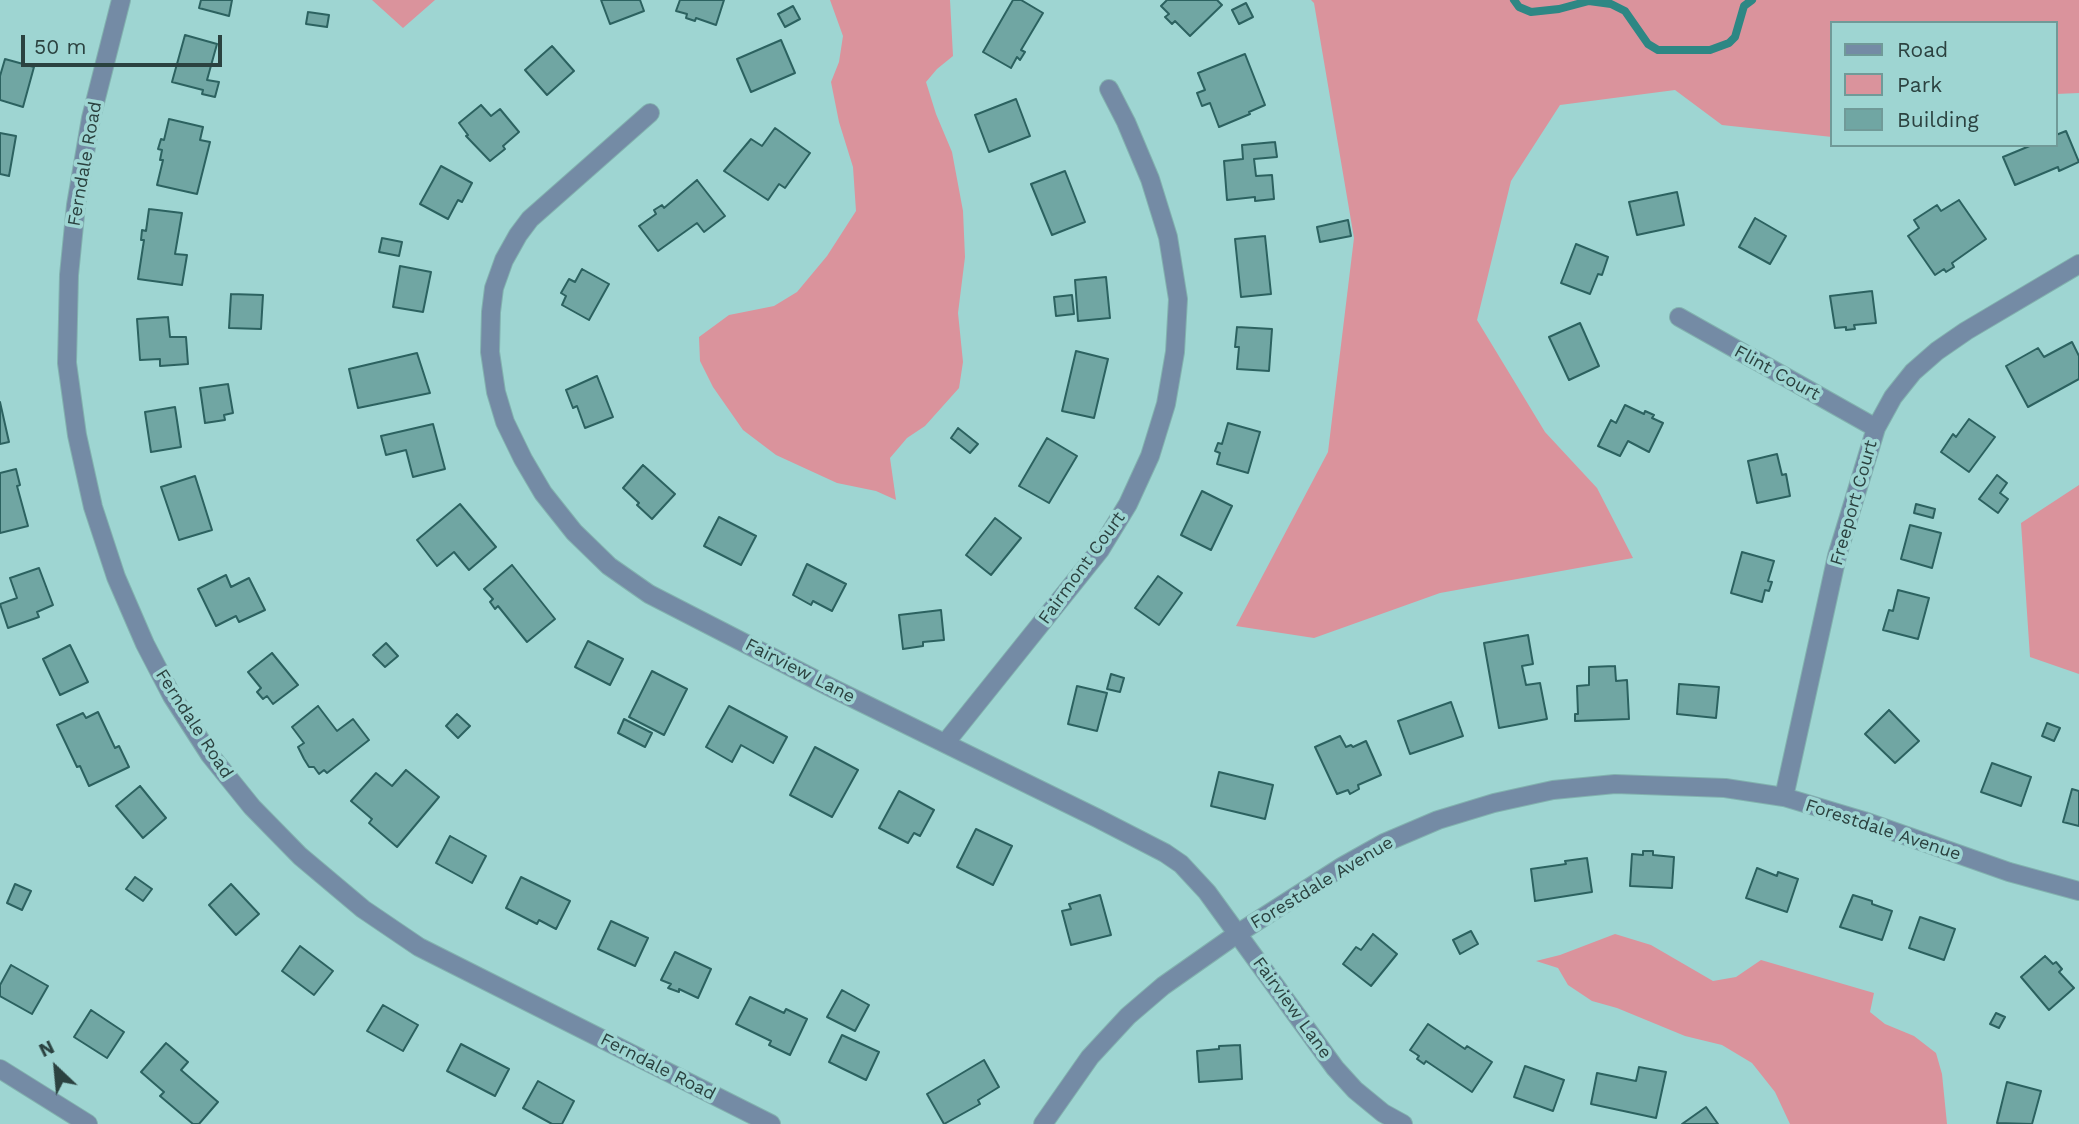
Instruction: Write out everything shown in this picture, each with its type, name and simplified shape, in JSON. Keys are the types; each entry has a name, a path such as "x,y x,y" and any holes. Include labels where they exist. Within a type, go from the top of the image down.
{"street":[{"name":"Ferndale Road","path":"121,0 91,118 76,205 69,275 67,363 77,435 93,507 116,577 145,644 172,696 210,754 252,807 300,856 363,909 419,947 771,1124"},
{"name":"Fairmont Court","path":"946,742 1100,550 1128,504 1150,456 1166,404 1175,352 1178,299 1168,237 1150,179 1126,121 1109,89"},
{"name":"Fairview Lane","path":"650,113 546,203 518,234 504,260 494,288 490,352 496,391 505,422 543,493 574,532 609,566 649,594 1165,853 1193,876 1335,1068 1364,1097 1403,1124"},
{"name":"Freeport Court","path":"1784,797 1837,556 1876,428 1893,397 1913,372 1937,351 2079,264"},
{"name":"Flint Court","path":"1679,317 1876,428"},
{"name":"Forestdale Avenue","path":"1043,1124 1090,1057 1129,1016 1163,986 1237,934 1384,843 1437,820 1494,803 1553,790 1615,784 1725,788 1784,797 1864,821 2009,872 2079,891"},
{"path":"0,1069 88,1124"}],"green space":[{"path":"372,0 435,0 403,28"},
{"path":"830,0 950,0 953,56 926,82 952,152 963,211 965,257 958,313 963,362 959,388 925,426 907,438 890,458 896,500 876,491 837,483 776,455 743,430 713,387 700,361 699,337 729,315 774,306 797,292 827,256 856,211 853,167 839,122 831,82 839,62 843,36"},
{"path":"1311,0 2079,0 2079,93 2058,94 2058,21 1830,21 1830,137 1722,125 1675,90 1560,105 1511,181 1477,320 1545,432 1597,488 1633,558 1440,593 1314,638 1236,626 1328,452 1354,238 1314,3"},
{"path":"2079,485 2079,674 2030,657 2021,523"},
{"path":"1615,934 1651,945 1713,981 1736,977 1761,960 1874,993 1870,1012 1885,1024 1914,1036 1936,1053 1942,1074 1947,1124 1790,1124 1775,1092 1752,1063 1722,1045 1685,1036 1617,1008 1592,1001 1568,985 1558,968 1536,961"}],"building":[{"path":"201,0 232,0 229,16 199,8"},
{"path":"601,0 640,0 644,11 610,24"},
{"path":"680,0 724,0 716,25 696,18 695,21 686,18 687,14 676,11"},
{"path":"1013,0 1021,0 1043,13 1021,50 1025,52 1020,60 1017,57 1011,68 983,52"},
{"path":"1167,0 1217,0 1222,5 1190,36 1175,21 1172,24 1165,17 1169,14 1161,6"},
{"path":"1246,3 1253,17 1239,24 1232,10"},
{"path":"793,6 800,19 785,27 778,14"},
{"path":"308,12 329,15 327,27 306,24"},
{"path":"185,35 217,44 207,80 219,82 215,97 202,94 203,90 172,82"},
{"path":"781,40 795,73 751,92 737,59"},
{"path":"552,46 574,71 547,95 525,70"},
{"path":"1245,54 1265,105 1219,127 1210,103 1202,106 1197,93 1205,90 1198,73"},
{"path":"5,59 34,67 23,107 0,100 0,76"},
{"path":"1016,99 1030,136 989,152 975,115"},
{"path":"481,105 491,116 500,109 519,132 503,146 505,149 490,161 466,136 468,135 459,123"},
{"path":"169,119 203,127 200,140 210,142 197,194 157,185 163,160 160,160 162,150 158,149 161,139 164,140"},
{"path":"775,128 810,153 785,188 779,184 768,200 724,171 751,139 762,146"},
{"path":"2066,131 2079,162 2059,171 2058,167 2015,185 2003,157 2027,147 2058,147 2058,134"},
{"path":"0,133 16,136 9,176 0,174"},
{"path":"1275,142 1277,157 1254,159 1256,176 1272,175 1274,199 1255,201 1255,197 1227,200 1224,161 1243,159 1242,145"},
{"path":"441,166 472,183 462,202 458,200 448,219 420,204"},
{"path":"1065,171 1085,222 1052,235 1031,184"},
{"path":"697,180 725,216 704,232 697,223 658,251 639,226 656,214 654,210 662,205 664,208"},
{"path":"1677,192 1684,225 1637,235 1629,202"},
{"path":"1959,200 1986,239 1952,263 1954,267 1935,275 1908,236 1919,228 1914,220 1937,205 1941,211"},
{"path":"149,209 182,213 175,254 187,255 182,285 138,279 144,240 141,240 142,230 146,231"},
{"path":"1755,218 1786,236 1770,264 1739,247"},
{"path":"1348,220 1351,236 1320,242 1317,227"},
{"path":"1265,236 1271,294 1241,297 1235,239"},
{"path":"382,238 402,242 399,256 379,252"},
{"path":"1576,244 1608,257 1602,275 1598,274 1590,294 1561,283"},
{"path":"400,266 431,272 423,312 393,307"},
{"path":"582,269 609,284 589,320 562,305 566,296 561,293 569,279 575,282"},
{"path":"1106,277 1110,318 1078,321 1075,280"},
{"path":"1872,291 1876,323 1854,325 1855,329 1835,328 1830,296"},
{"path":"231,294 263,295 261,329 229,328"},
{"path":"1072,295 1074,314 1056,316 1054,297"},
{"path":"168,317 170,337 186,337 188,364 160,366 160,359 140,360 137,319"},
{"path":"1580,323 1599,366 1569,380 1549,337"},
{"path":"1237,327 1272,329 1269,371 1237,369"},
{"path":"2072,342 2079,356 2079,379 2028,407 2006,366 2038,348 2044,357"},
{"path":"1076,351 1108,359 1094,418 1062,411"},
{"path":"417,353 430,393 358,408 349,369"},
{"path":"597,376 613,417 585,428 577,406 573,408 566,390"},
{"path":"228,384 233,413 224,415 225,420 205,423 200,388"},
{"path":"0,402 9,442 0,444"},
{"path":"1625,405 1644,414 1645,411 1654,415 1652,418 1663,423 1649,452 1628,441 1620,456 1598,446 1611,420 1616,423"},
{"path":"175,407 181,447 151,452 145,412"},
{"path":"1969,419 1995,437 1969,472 1941,452 1953,434 1956,437"},
{"path":"1228,423 1260,432 1248,473 1217,464 1220,453 1215,451 1218,443 1222,444"},
{"path":"433,424 445,469 413,477 406,450 386,455 381,436"},
{"path":"958,428 978,444 970,453 951,438"},
{"path":"1047,438 1077,456 1049,503 1019,486"},
{"path":"1777,454 1782,475 1786,474 1790,496 1757,503 1748,461"},
{"path":"643,465 675,494 652,519 623,488"},
{"path":"16,469 20,485 17,486 28,526 0,533 0,473"},
{"path":"1997,475 2007,483 2000,493 2008,499 1998,513 1979,499"},
{"path":"195,476 212,530 179,540 161,487"},
{"path":"1202,491 1232,506 1211,550 1181,535"},
{"path":"460,504 496,547 469,570 454,552 437,566 417,540"},
{"path":"1916,504 1935,509 1933,518 1914,513"},
{"path":"719,517 756,536 741,565 704,546"},
{"path":"995,518 1021,538 991,575 966,555"},
{"path":"1910,525 1941,533 1932,568 1901,559"},
{"path":"1742,552 1774,561 1768,581 1772,582 1769,591 1765,590 1762,602 1731,593"},
{"path":"807,564 846,584 832,611 813,601 811,605 793,595"},
{"path":"512,565 555,619 527,642 498,606 495,609 490,602 493,599 484,589"},
{"path":"39,568 53,605 37,612 39,617 8,628 0,604 17,598 10,578"},
{"path":"226,575 231,587 249,578 265,610 239,622 236,616 216,626 198,589"},
{"path":"1158,576 1182,593 1159,625 1135,608"},
{"path":"1898,590 1929,598 1918,639 1883,630 1889,610 1893,611"},
{"path":"941,610 944,640 923,642 923,646 903,649 899,615"},
{"path":"1528,635 1533,664 1522,666 1526,685 1540,683 1547,719 1499,728 1484,643"},
{"path":"588,641 623,659 610,685 575,667"},
{"path":"386,643 398,656 385,667 373,655"},
{"path":"70,645 88,682 60,695 43,659"},
{"path":"272,653 298,685 273,704 267,696 263,699 257,692 261,688 248,672"},
{"path":"1615,666 1616,681 1627,680 1629,719 1575,721 1575,714 1578,714 1577,686 1589,685 1589,667"},
{"path":"652,671 687,689 664,735 629,717"},
{"path":"1111,674 1124,678 1120,692 1107,689"},
{"path":"1679,684 1719,687 1716,718 1677,714"},
{"path":"1077,686 1107,693 1097,731 1068,724"},
{"path":"1451,702 1463,736 1410,754 1398,721"},
{"path":"318,706 337,731 353,719 369,740 327,773 324,770 319,774 314,767 309,767 304,759 298,747 304,743 292,727"},
{"path":"729,706 787,737 773,763 741,745 732,762 706,747"},
{"path":"1889,710 1919,741 1895,763 1865,734"},
{"path":"98,712 115,748 119,746 129,767 89,786 57,725 83,713 86,718"},
{"path":"457,714 470,726 458,738 446,726"},
{"path":"624,719 652,733 645,747 618,733"},
{"path":"2047,723 2060,728 2054,741 2042,736"},
{"path":"1340,736 1346,747 1366,741 1381,775 1358,785 1359,789 1350,794 1348,790 1337,794 1315,747"},
{"path":"815,747 858,770 832,817 790,795"},
{"path":"1992,763 2031,777 2021,806 1981,792"},
{"path":"406,770 439,797 397,847 369,823 372,819 351,801 376,773 392,786"},
{"path":"1219,772 1273,785 1265,819 1211,806"},
{"path":"140,786 166,818 143,838 116,806"},
{"path":"2072,789 2079,791 2079,826 2063,822"},
{"path":"899,791 934,810 920,836 914,833 908,843 879,828"},
{"path":"976,829 1012,846 993,885 957,867"},
{"path":"450,836 486,856 472,883 436,863"},
{"path":"1643,851 1674,857 1672,888 1630,886 1632,854 1643,855"},
{"path":"1587,858 1592,892 1535,901 1531,869"},
{"path":"1757,868 1777,876 1778,872 1798,879 1787,912 1746,898"},
{"path":"135,877 152,889 143,901 126,889"},
{"path":"521,877 570,901 556,929 539,920 537,924 506,908"},
{"path":"15,884 31,891 22,910 7,903"},
{"path":"231,884 259,914 236,935 209,905"},
{"path":"1100,895 1111,935 1071,945 1062,911 1071,909 1069,904"},
{"path":"1853,895 1892,911 1882,940 1840,927"},
{"path":"1920,917 1955,929 1944,960 1909,948"},
{"path":"611,921 648,938 635,966 598,949"},
{"path":"1471,931 1478,944 1460,954 1453,940"},
{"path":"1373,934 1397,954 1371,986 1343,964 1356,947 1361,950"},
{"path":"300,946 333,971 314,995 282,971"},
{"path":"675,952 711,969 698,998 679,989 679,992 668,988 671,984 661,980"},
{"path":"2045,956 2053,964 2056,962 2062,969 2059,972 2074,988 2049,1010 2021,977"},
{"path":"11,965 48,986 32,1014 0,996 0,985"},
{"path":"842,990 869,1005 855,1031 827,1017"},
{"path":"750,997 784,1013 786,1009 807,1019 790,1055 769,1045 771,1041 736,1024"},
{"path":"383,1005 418,1025 403,1051 367,1031"},
{"path":"91,1010 124,1032 107,1058 74,1037"},
{"path":"1996,1013 2005,1017 1999,1028 1990,1024"},
{"path":"1428,1024 1465,1049 1467,1046 1492,1062 1472,1092 1426,1061 1424,1064 1417,1059 1419,1056 1410,1050"},
{"path":"842,1035 879,1052 866,1080 829,1062"},
{"path":"166,1043 188,1062 181,1070 218,1102 199,1124 193,1124 160,1096 164,1092 141,1072"},
{"path":"461,1044 509,1069 495,1096 447,1071"},
{"path":"1240,1045 1242,1079 1199,1082 1197,1051"},
{"path":"984,1060 999,1087 978,1100 980,1104 944,1124 927,1094"},
{"path":"1525,1066 1564,1080 1553,1111 1514,1097"},
{"path":"1639,1067 1666,1072 1656,1118 1591,1104 1597,1073 1636,1081"},
{"path":"538,1081 574,1101 562,1124 552,1124 523,1108"},
{"path":"2007,1082 2041,1091 2032,1124 1997,1123"},
{"path":"1706,1107 1718,1124 1682,1124"}],"waterway":[{"path":"1514,0 1519,7 1531,12 1559,9 1589,1 1611,4 1625,11 1648,44 1658,50 1710,50 1729,43 1735,37 1744,6 1752,0"}]}
